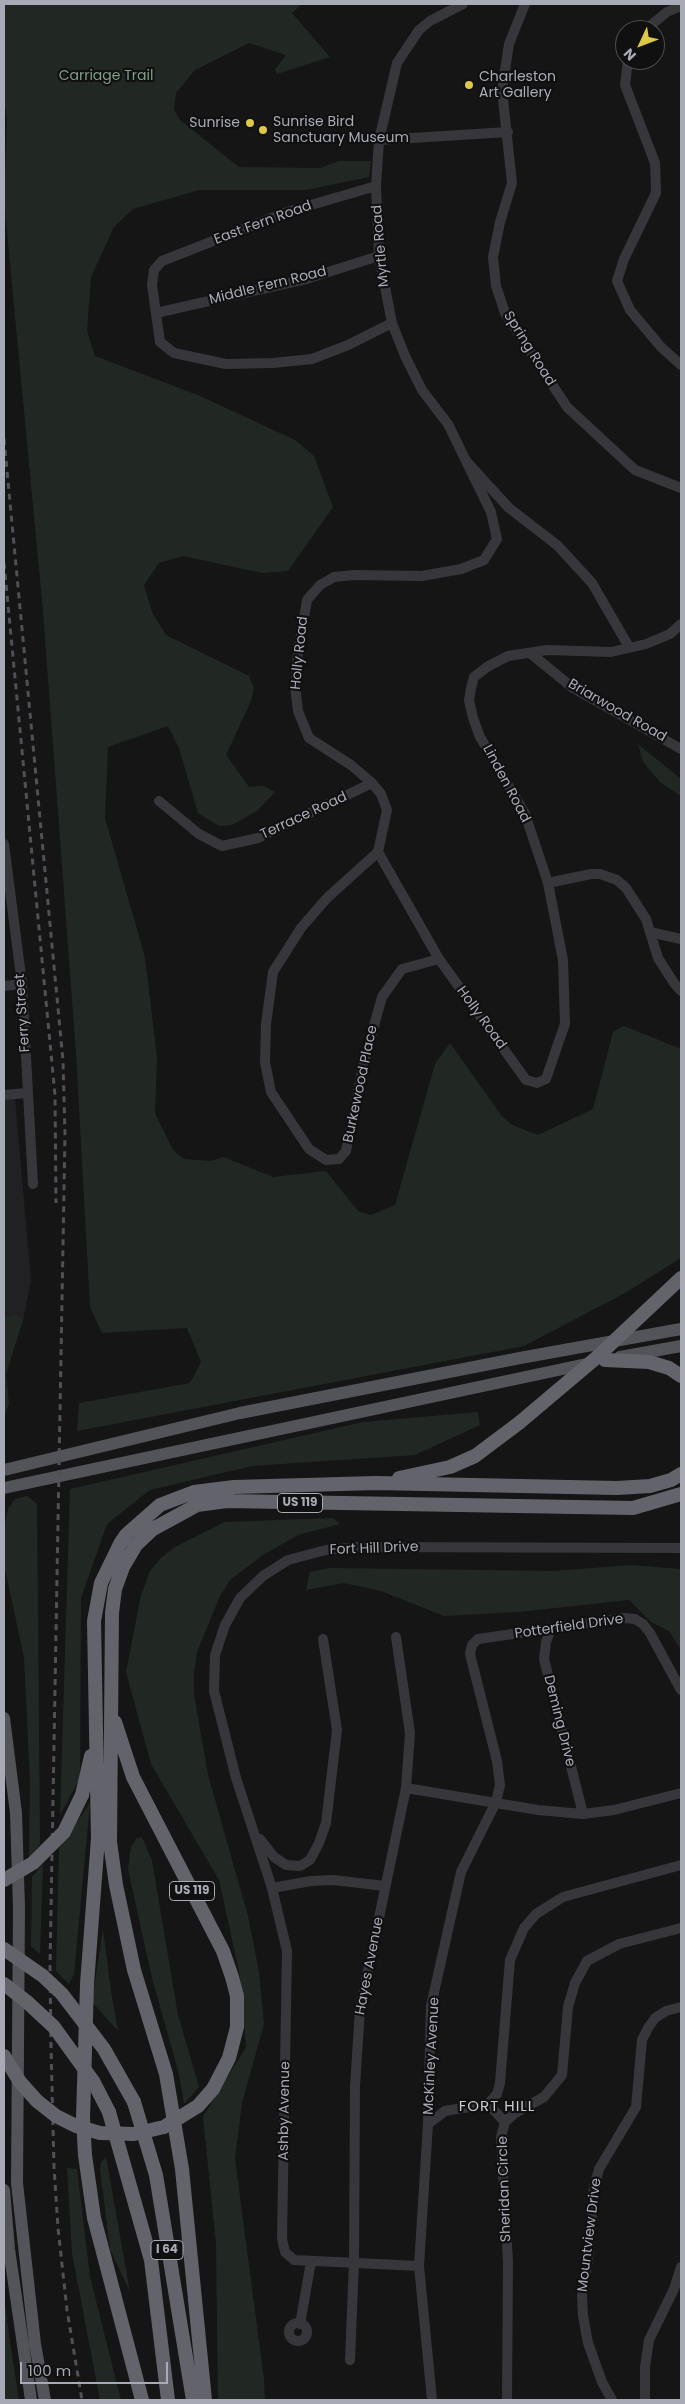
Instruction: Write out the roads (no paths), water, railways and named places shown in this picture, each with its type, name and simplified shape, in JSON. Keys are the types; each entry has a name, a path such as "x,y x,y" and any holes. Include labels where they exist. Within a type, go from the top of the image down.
{"highway":[{"name":"US 119","path":"4,1880 34,1863 64,1832 82,1795 92,1747 95,1701 94,1621 101,1583 126,1535 160,1505 194,1492 234,1487 376,1483 450,1467 475,1456 519,1423 596,1358 681,1278"},
{"path":"605,1360 649,1362 669,1368 681,1376"},
{"path":"376,1483 617,1488 650,1486 671,1480 681,1474"},
{"name":"US 119","path":"4,2056 20,2082 56,2116 76,2126 100,2133 134,2134 164,2127 198,2106 213,2089 229,2058 237,2027 237,1996 232,1977 223,1951 133,1777 116,1728 110,1696 114,1589 123,1566 136,1545 153,1529 197,1505 227,1501 633,1508 681,1494"},
{"path":"110,1696 110,1842 116,1886 134,1970 166,2074 182,2169 204,2400"},
{"path":"95,1701 98,1838 87,1984 82,2118 94,2218 142,2400"},
{"name":"I 64","path":"4,1949 43,1976 62,1994 104,2049 134,2102 156,2175 192,2400"},
{"name":"I 64","path":"4,1984 54,2027 93,2081 109,2112 151,2260 168,2400"}],"main road":[{"path":"4,1470 240,1413 681,1329"},
{"path":"4,1488 605,1360 681,1346"},
{"path":"4,1718 16,1813 19,1898 17,2183 35,2344 45,2400"},
{"path":"4,2190 9,2249 32,2400"}],"street":[{"name":"Myrtle Road","path":"463,4 430,21 419,30 397,62 379,140 376,186 379,256 392,323 405,356 422,390 448,424 466,461 509,508 557,545 592,583 629,648"},
{"name":"Spring Road","path":"525,4 509,44 502,90 512,183 500,222 493,257 496,286 505,313 566,407 636,470 681,488"},
{"path":"657,20 667,12 681,6"},
{"path":"627,70 625,85 655,163 656,193 624,259 617,282 630,310 661,347 681,365"},
{"path":"379,140 508,132"},
{"name":"East Fern Road","path":"156,313 152,285 154,270 162,261 287,212 376,186"},
{"name":"Middle Fern Road","path":"156,313 306,279 379,256"},
{"path":"156,313 160,342 174,353 226,364 273,364 312,359 348,345 392,323"},
{"name":"Holly Road","path":"466,461 491,512 497,538 484,560 461,570 422,576 354,575 334,577 320,585 307,600 295,679 298,711 309,738 351,765 372,783 381,794 387,810 378,852 439,959 526,1080 537,1082 546,1079"},
{"name":"Linden Road","path":"546,1079 564,1024 563,960 548,883 525,814 480,737 473,718 470,700 474,677 487,667 508,656 564,649 611,652 646,644 670,634 681,624"},
{"name":"Briarwood Road","path":"530,653 573,688 681,749"},
{"name":"Terrace Road","path":"159,801 199,834 222,846 258,838 372,783"},
{"name":"Ferry Street","path":"4,844 22,984 33,1184"},
{"name":"Burkewood Place","path":"378,852 327,898 301,928 273,972 266,1024 265,1062 271,1092 308,1149 326,1160 339,1159 346,1152 364,1062 382,997 402,969 439,959"},
{"path":"548,883 591,874 612,877 632,895 646,918 658,958 681,991"},
{"path":"650,932 681,939"},
{"path":"4,986 22,984"},
{"path":"4,1094 27,1093"},
{"name":"Fort Hill Drive","path":"236,1778 214,1691 216,1654 225,1624 240,1598 263,1576 288,1560 313,1552 358,1547 681,1548"},
{"name":"Potterfield Drive","path":"478,1639 624,1618 635,1619 643,1624 650,1633 681,1690"},
{"name":"Deming Drive","path":"551,1629 546,1642 544,1659 583,1814"},
{"name":"Hayes Avenue","path":"350,2360 354,2262 356,2086 360,2009 406,1788 410,1733 396,1637"},
{"path":"311,1881 300,1866 310,1860 319,1843 326,1823 338,1730 323,1639"},
{"name":"McKinley Avenue","path":"432,2400 419,2266 428,2124 431,2006 461,1872 496,1802 500,1785 470,1654 472,1645 478,1639"},
{"name":"Ashby Avenue","path":"236,1778 257,1837 272,1888 287,1951 282,2239 285,2252 294,2260 311,2262 354,2262 419,2266"},
{"path":"406,1788 538,1810 583,1814 614,1810 681,1793"},
{"name":"Ashby Avenue","path":"257,1837 274,1857 286,1865 300,1866"},
{"path":"428,2124 445,2111 488,2104 497,2094 500,2083 510,1960 524,1928 536,1914 563,1896 681,1865"},
{"path":"272,1888 311,1881 333,1880 385,1886"},
{"name":"Sheridan Circle","path":"507,2400 508,2262 500,2138 505,2122 515,2113 544,2097 562,2076 568,2007 575,1983 587,1961 619,1944 681,1928"},
{"name":"Mountview Drive","path":"612,2400 602,2382 588,2343 583,2316 582,2295 588,2260 594,2187 599,2169 636,2108 640,2055 645,2034 655,2018 681,2007"},
{"path":"488,2104 505,2122"},
{"path":"300,2324 311,2262"},
{"path":"646,2400 645,2367 649,2340 674,2289 681,2267"}],"railway":[{"path":"4,439 63,1061 65,1134 50,1966 51,2046 54,2167 58,2228 67,2310 82,2400"},
{"path":"4,563 55,1095 56,1203"}],"place":[{"name":"Charleston Art Gallery","path":"469,85"},
{"name":"Sunrise","path":"250,123"},
{"name":"Sunrise Bird Sanctuary Museum","path":"263,130"}],"district":[{"name":"FORT HILL","path":"497,2107"}],"park label":[{"name":"Carriage Trail","path":"106,76"}]}
